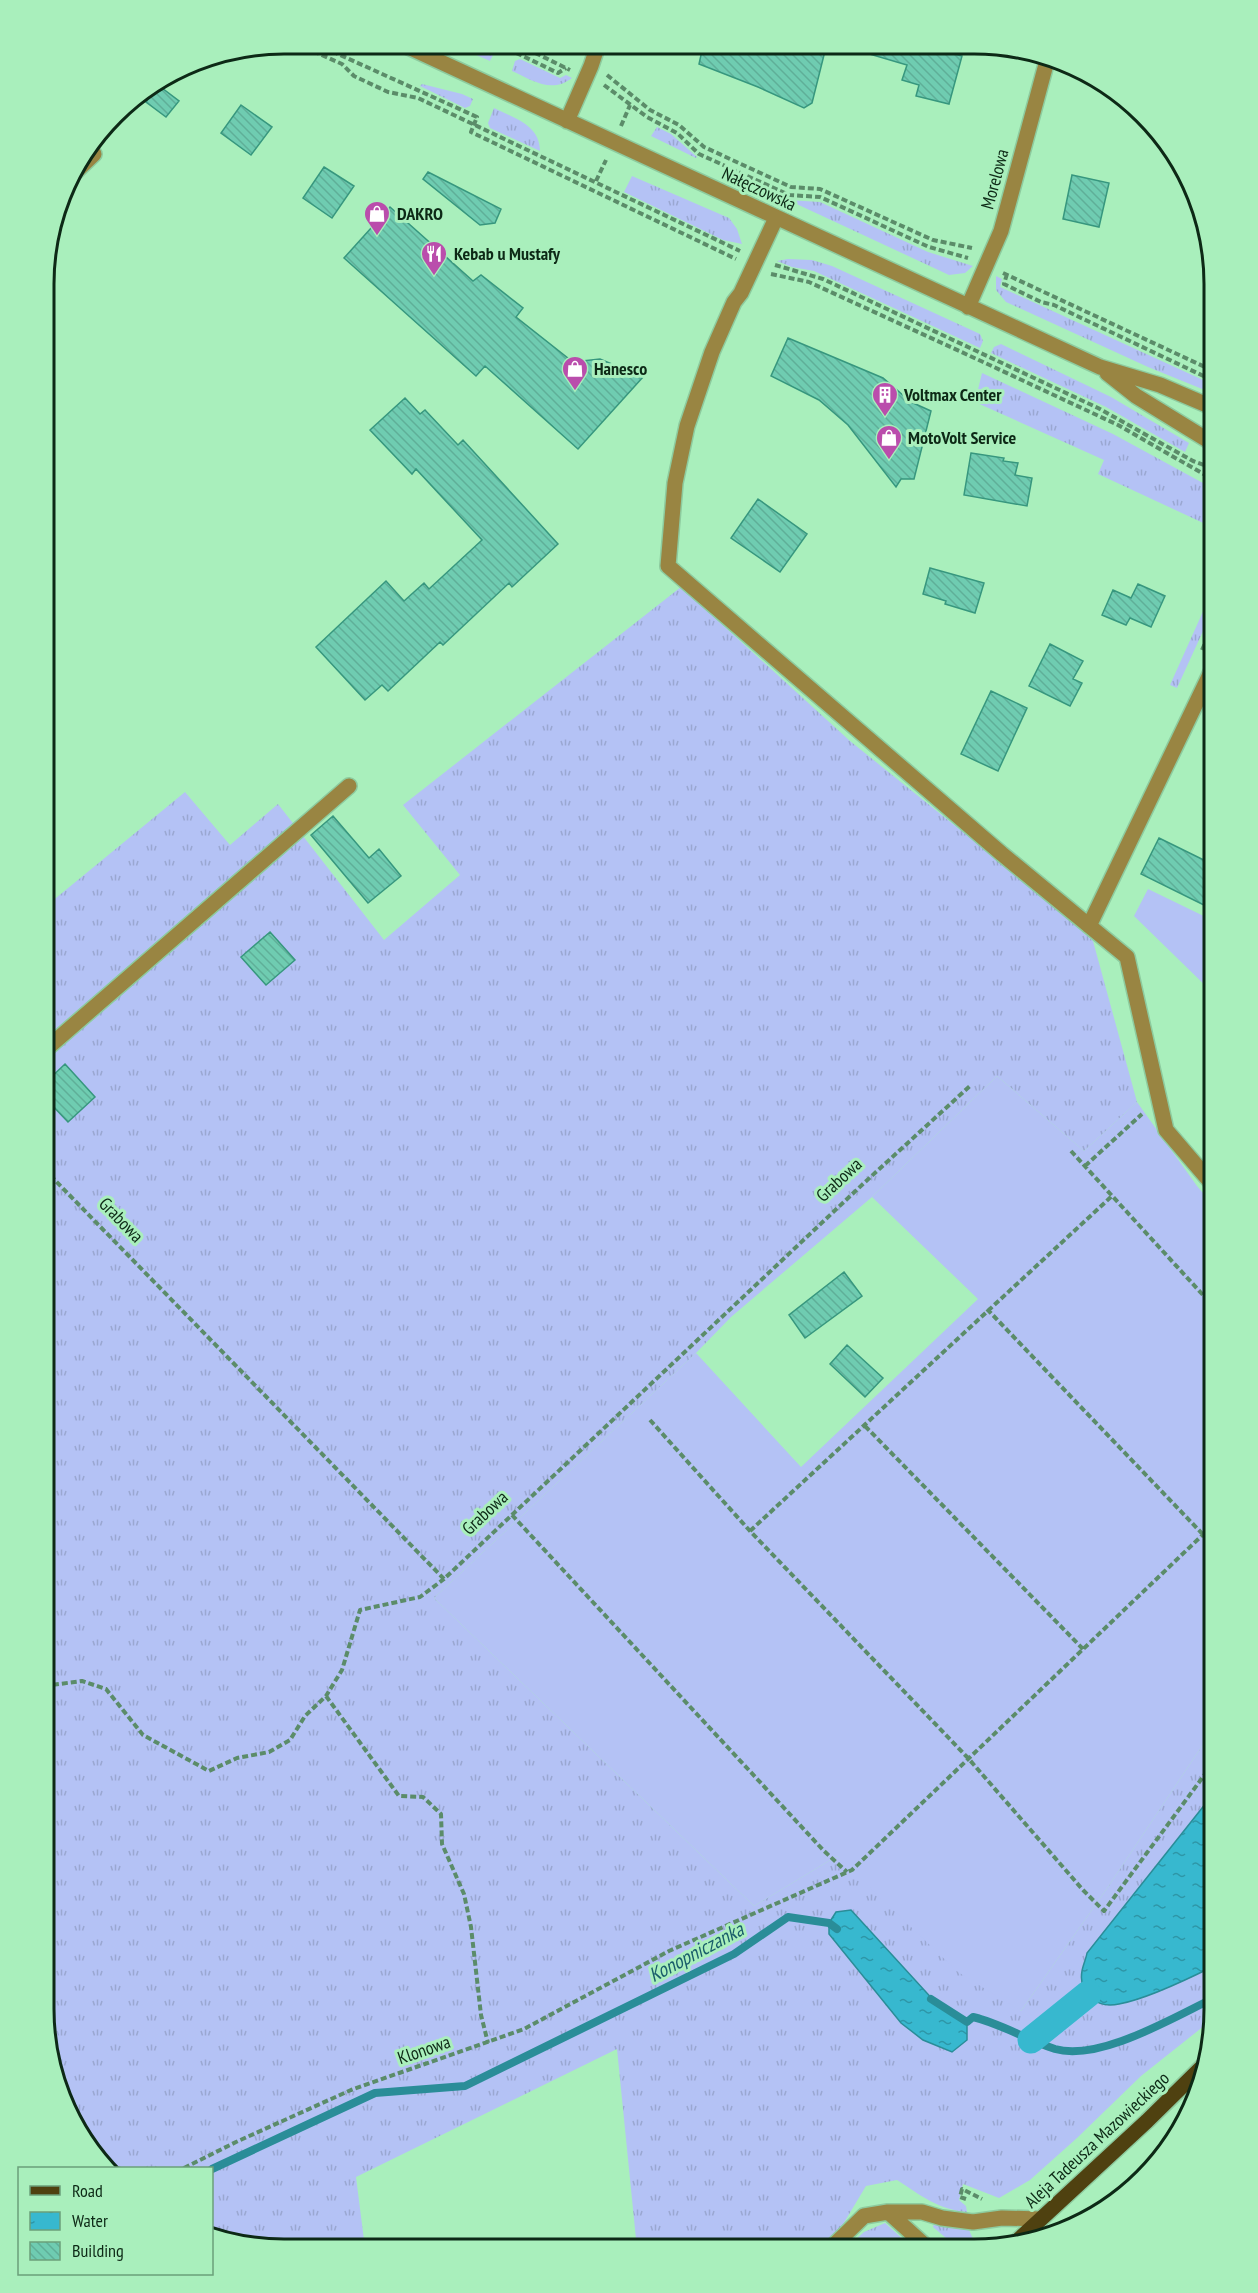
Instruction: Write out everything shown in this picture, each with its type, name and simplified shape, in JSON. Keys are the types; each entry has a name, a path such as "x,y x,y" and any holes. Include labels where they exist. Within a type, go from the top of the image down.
{"main road":[{"name":"Aleja Tadeusza Mazowieckiego","path":"1025,2233 1195,2074"}],"street":[{"name":"Nałęczowska","path":"423,54 1100,367 1160,386 1204,404"},
{"path":"567,121 595,54"},
{"name":"Morelowa","path":"968,307 1001,231 1046,65"},
{"path":"776,218 712,352 687,426 675,483 668,567 1002,854 1127,957 1166,1130 1204,1174"},
{"name":"Nałęczowska","path":"1100,367 1136,396 1204,438"},
{"path":"1089,926 1204,687"},
{"path":"54,1042 348,786"},
{"path":"840,2239 864,2216 888,2212 922,2212 942,2218 967,2221 1002,2218 1040,2219"},
{"path":"888,2212 918,2239"}],"path":[{"path":"320,54 342,64 354,76 388,92 418,98 743,252"},
{"path":"338,54 477,117 471,132 742,262"},
{"path":"519,54 558,73 578,61 591,66 650,110 679,124 704,147 791,187 820,189 933,240 976,249"},
{"path":"630,105 646,117 677,133 699,154 789,195 820,197 929,248 973,259"},
{"path":"771,264 823,279 1098,408 1204,465"},
{"path":"764,273 809,282 841,296 1118,426 1204,474"},
{"path":"1204,367 1007,275 1004,285 1041,302 1054,305 1204,376"},
{"name":"Grabowa","path":"54,1179 444,1579 971,1085"},
{"path":"1085,1166 1159,1100"},
{"path":"1071,1151 1204,1296"},
{"path":"750,1531 865,1426 987,1309 1112,1196"},
{"path":"987,1309 1203,1535"},
{"path":"650,1420 750,1531 968,1758 1104,1911 1204,1776"},
{"path":"865,1426 1083,1649"},
{"path":"512,1515 638,1653 824,1851 847,1872"},
{"name":"Klonowa","path":"188,2167 236,2142 351,2090 524,2030 669,1951 847,1872 1203,1535"},
{"path":"54,1685 81,1681 106,1689 143,1735 209,1771 237,1758 269,1752 290,1740 304,1716 326,1696 342,1670 360,1610 420,1597 444,1579"},
{"path":"326,1696 399,1796 423,1797 441,1814 442,1844 464,1894 471,1927 481,2014 488,2043"}],"green space":[{"path":"474,54 494,54 490,61"},
{"path":"520,59 560,78 566,75 572,78 557,85 542,84 512,71 515,61"},
{"path":"422,84 473,99 470,106 465,108 420,86"},
{"path":"494,108 531,129 539,142 540,151 490,128 488,123"},
{"path":"657,127 671,134 697,157 651,136"},
{"path":"632,176 729,218 737,229 742,244 723,240 624,192"},
{"path":"788,200 820,202 928,252 973,266 965,273 949,275"},
{"path":"812,260 832,266 980,334 983,341 980,348 814,271 792,267 777,261"},
{"path":"996,276 1002,279 1000,287 1204,380 1204,390 1148,367 1006,302 996,290"},
{"path":"1001,344 1111,397 1189,443 1185,452 1106,407 991,353 994,347"},
{"path":"982,373 1113,434 1204,484 1204,523 1098,474 1104,460 975,402"},
{"path":"681,587 850,741 1031,887 1093,941 1137,1102 1084,1151 997,1076 872,1197 731,1317 696,1353 434,1598 754,1906 837,1856 1021,2011 1108,1887 1204,1743 1204,2026 1141,2076 1030,2180 999,2198 963,2184 959,2200 966,2206 967,2212 939,2205 897,2180 866,2186 842,2226 828,2239 636,2239 617,2049 356,2177 364,2239 269,2239 239,2235 213,2228 213,2167 116,2167 85,2124 66,2083 58,2054 54,2024 54,900 185,792 230,845 278,804 384,940 460,875 403,805"},
{"path":"1204,609 1204,629 1177,688 1170,685"},
{"path":"1148,889 1204,916 1204,984 1134,916"},
{"path":"997,1076 1084,1151 1137,1102 1204,1194 1204,1743 1108,1887 1021,2011 958,1972 837,1856 754,1906 434,1598 696,1353 801,1467 978,1299 872,1197"},
{"path":"885,2223 903,2239 856,2239 864,2232"},
{"path":"934,2224 969,2230 973,2239 947,2239 933,2227"}],"water":[{"path":"1204,1806 1204,1971 1142,1998 1119,2004 1104,2004 1091,1998 1083,1987 1082,1969 1087,1953"},
{"path":"851,1910 936,2003 967,2022 967,2040 952,2052 923,2040 901,2023 829,1934 829,1923 836,1912"}],"building":[{"path":"701,54 824,54 812,103 804,108 699,64"},
{"path":"869,54 954,54 962,56 949,104 916,96 919,85 902,80 907,65"},
{"path":"163,89 179,101 166,117 146,102"},
{"path":"241,105 272,127 251,155 221,133"},
{"path":"324,167 354,186 332,218 303,198"},
{"path":"428,172 501,209 495,223 480,225 423,179"},
{"path":"1072,175 1109,183 1099,227 1063,219"},
{"path":"390,207 473,281 481,275 523,308 516,317 573,362 600,359 643,377 578,449 485,366 476,376 344,258"},
{"name":"Voltmax Center","path":"788,338 883,378 911,402 931,411 914,479 901,479 896,487 848,425 819,400 771,376"},
{"path":"405,398 420,414 425,410 458,445 463,440 558,544 512,587 509,583 443,645 440,642 388,691 382,685 365,700 316,647 386,581 404,601 424,583 429,589 482,540 416,469 412,474 370,430"},
{"path":"971,453 1004,458 1003,461 1018,463 1015,475 1032,478 1027,506 964,495"},
{"path":"758,499 807,534 780,572 731,538"},
{"path":"930,568 984,583 975,613 945,604 946,601 923,594"},
{"path":"1138,584 1165,596 1151,627 1130,618 1126,625 1102,615 1113,590 1131,598"},
{"path":"1050,644 1083,661 1073,679 1082,683 1070,706 1029,686"},
{"path":"991,691 1027,708 998,771 961,754"},
{"path":"333,816 369,858 379,849 401,876 368,903 311,835"},
{"path":"1159,838 1204,860 1204,905 1141,874"},
{"path":"270,932 295,960 266,985 241,957"},
{"path":"65,1064 95,1097 68,1122 54,1107 54,1074"},
{"path":"844,1272 862,1296 805,1338 789,1315"},
{"path":"847,1345 883,1378 865,1397 830,1364"}],"waterway":[{"name":"Konopniczanka","path":"213,2169 375,2093 465,2086 734,1954 788,1917 829,1923 837,1929"},
{"path":"1031,2040 1088,1994"},
{"name":"Konopniczanka","path":"931,1999 967,2022 973,2017 1055,2049 1073,2051 1093,2049 1136,2036 1204,2003"}],"place":[{"name":"DAKRO","path":"377,237"},
{"name":"Kebab u Mustafy","path":"434,277"},
{"name":"Hanesco","path":"575,392"},
{"name":"Voltmax Center","path":"885,418"},
{"name":"MotoVolt Service","path":"889,461"}]}
